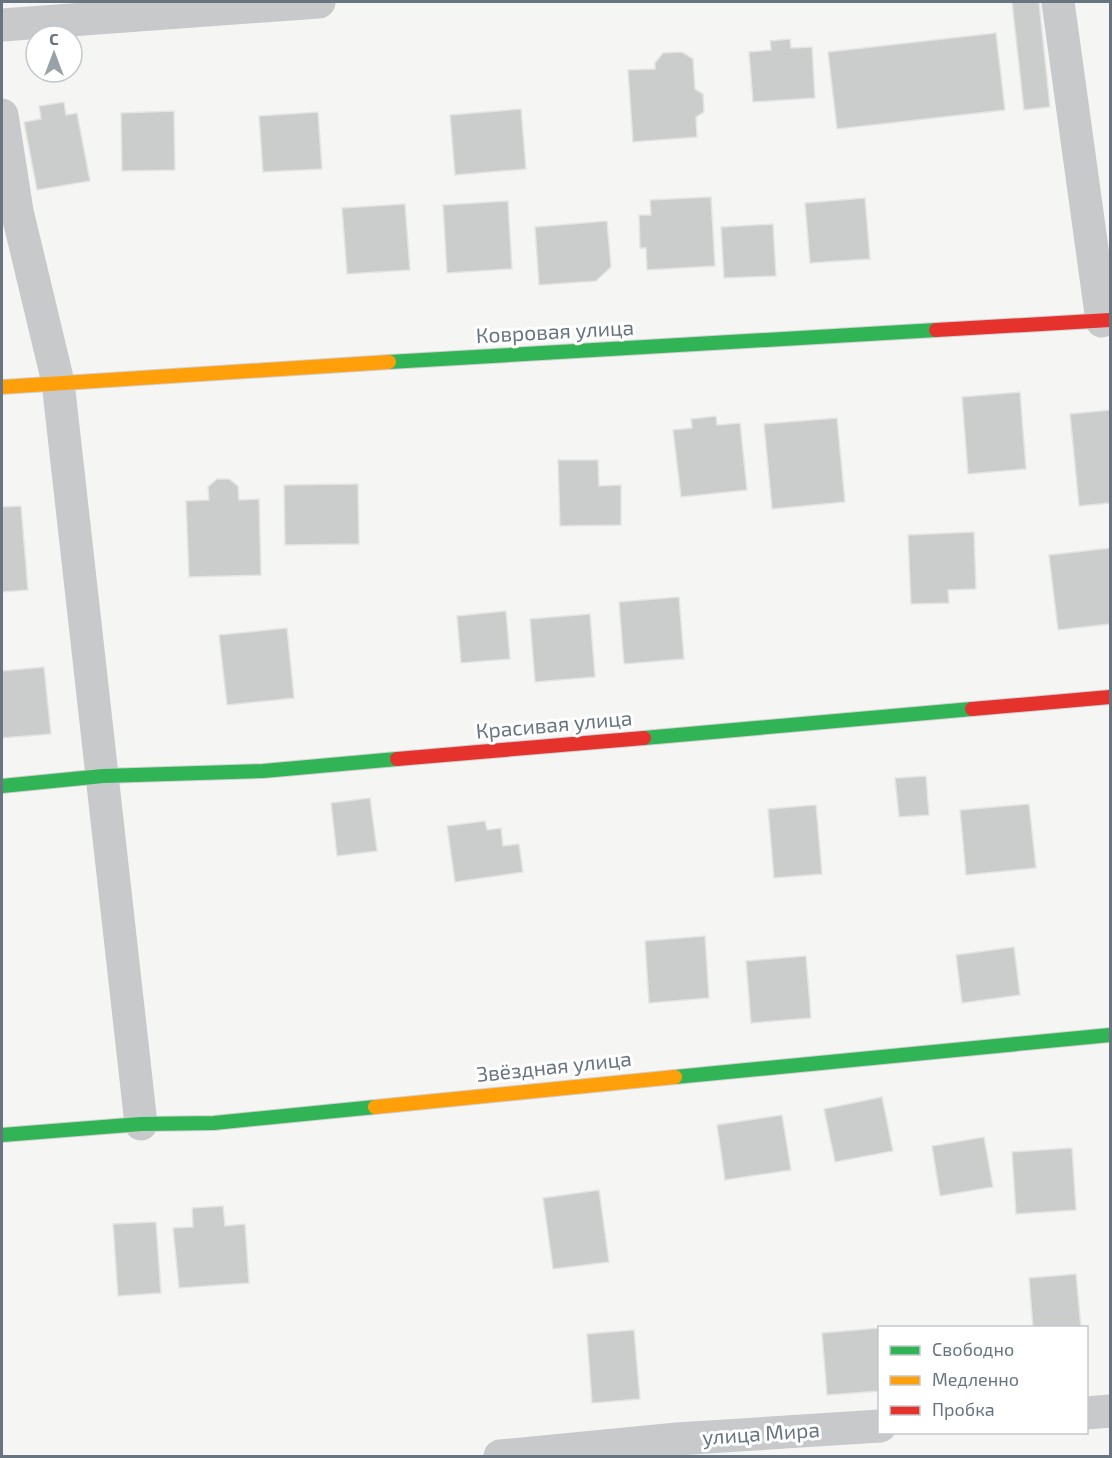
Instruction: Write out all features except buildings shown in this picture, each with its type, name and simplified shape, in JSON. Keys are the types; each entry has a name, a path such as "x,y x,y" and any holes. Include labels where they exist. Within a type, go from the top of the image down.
{"street":[{"path":"2,25 319,2"},
{"path":"1058,2 1106,320"},
{"path":"2,115 17,211 58,382 141,1124"},
{"name":"Ковровая улица","path":"2,387 1106,320"},
{"name":"Красивая улица","path":"2,786 103,776 262,771 1110,697"},
{"name":"Звёздная улица","path":"2,1136 141,1124 214,1123 1110,1035"},
{"path":"1088,1413 1110,1411"},
{"name":"улица Мира","path":"500,1456 677,1439 878,1426"}],"traffic: fast":[{"path":"389,362 936,330"},
{"path":"644,738 972,709"},
{"path":"2,786 103,776 263,771 397,759"},
{"path":"675,1077 1110,1035"},
{"path":"2,1135 141,1124 214,1123 375,1107"}],"traffic: slow":[{"path":"2,387 389,362"},
{"path":"375,1107 675,1077"}],"traffic: jam":[{"path":"936,330 1110,320"},
{"path":"972,709 1110,697"},
{"path":"397,759 644,738"}]}
